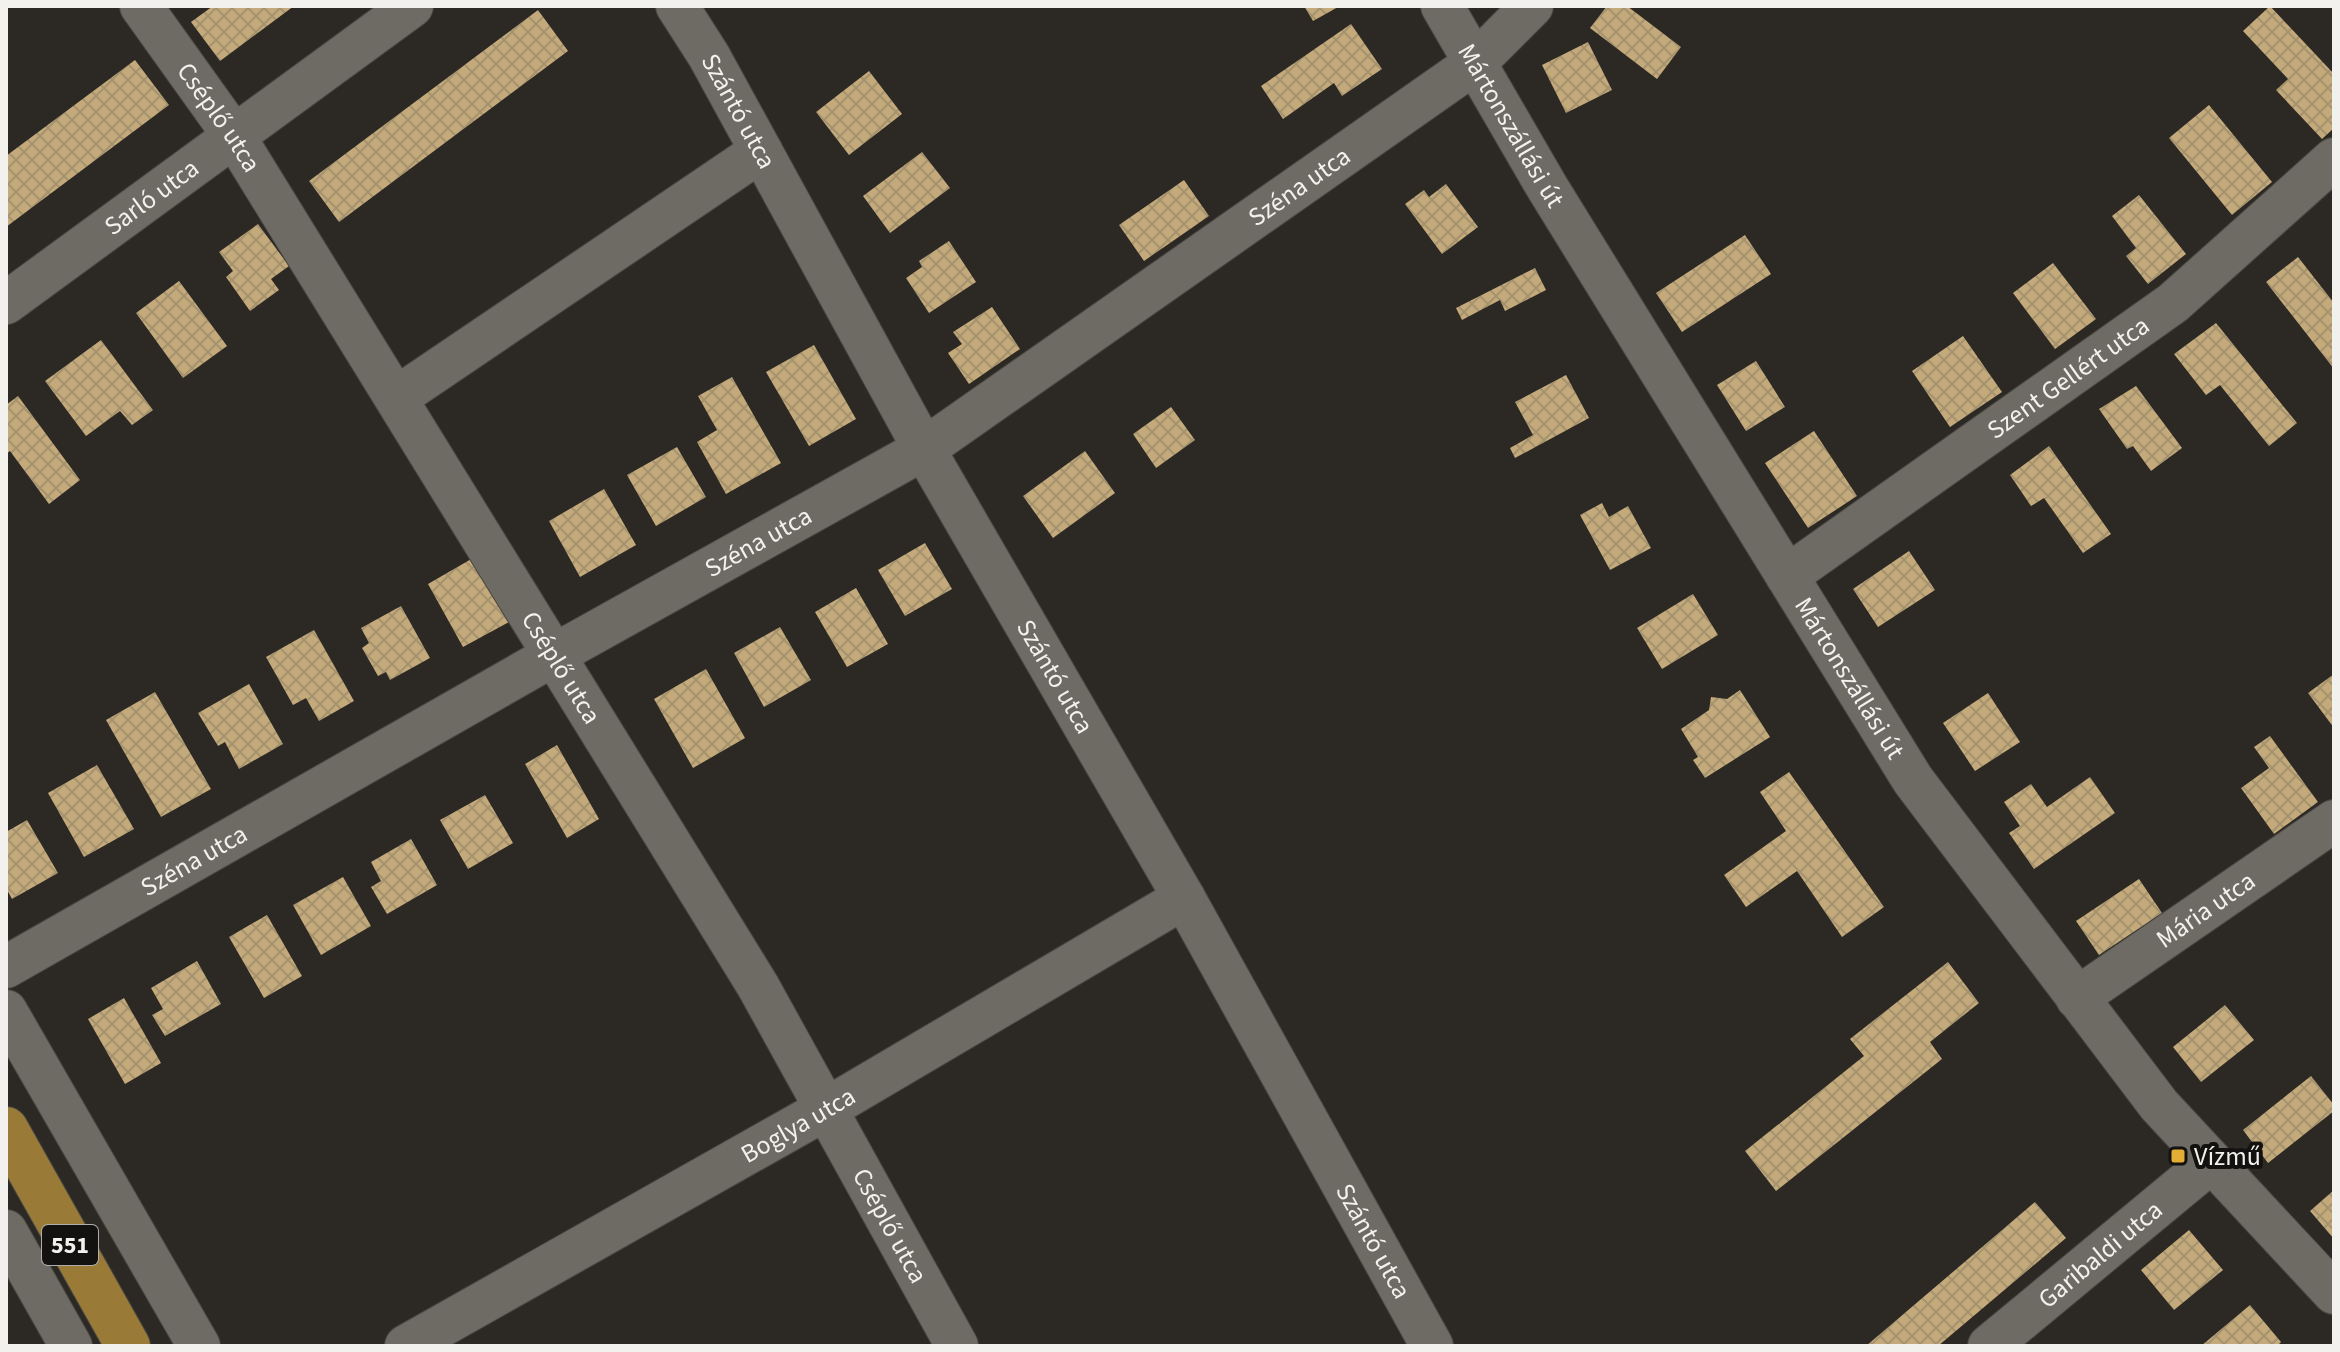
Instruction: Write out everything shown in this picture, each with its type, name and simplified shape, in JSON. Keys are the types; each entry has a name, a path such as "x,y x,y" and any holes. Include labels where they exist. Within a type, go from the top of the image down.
{"main road":[{"name":"551","path":"8,1135 128,1346"}],"street":[{"name":"Cséplő utca","path":"141,6 234,136 758,986 957,1346"},
{"name":"Sarló utca","path":"6,303 412,6"},
{"name":"Szántó utca","path":"677,6 709,56 924,449 1184,898 1432,1346"},
{"name":"Mártonszállási út","path":"1442,6 1547,187 1913,780 2159,1105 2334,1293"},
{"name":"Széna utca","path":"6,967 554,655 924,449 1475,63 1532,6"},
{"path":"396,398 761,151"},
{"name":"Szent Gellért utca","path":"1787,576 2173,303 2334,159"},
{"name":"Mária utca","path":"2077,998 2334,821"},
{"name":"Boglya utca","path":"406,1346 826,1109 1184,898"},
{"path":"6,1011 199,1346"},
{"name":"Garibaldi utca","path":"1989,1346 2211,1162"},
{"path":"6,1231 71,1346"}],"building":[{"path":"213,6 294,6 220,61 191,22"},
{"path":"1304,6 1340,6 1313,21"},
{"path":"1607,6 1627,6 1681,47 1657,79 1590,28"},
{"path":"2270,6 2334,74 2334,128 2322,139 2276,90 2288,79 2243,31"},
{"path":"538,10 568,51 339,222 309,181"},
{"path":"1351,24 1382,69 1342,96 1334,83 1283,119 1261,86"},
{"path":"1588,42 1612,90 1566,113 1542,65"},
{"path":"135,60 169,105 6,227 6,156"},
{"path":"869,71 902,114 849,155 816,112"},
{"path":"2209,105 2272,182 2232,215 2169,138"},
{"path":"922,152 950,188 890,233 863,196"},
{"path":"1184,180 1209,216 1144,261 1119,225"},
{"path":"1446,184 1478,227 1442,254 1405,204 1424,190 1429,197"},
{"path":"2139,195 2186,254 2148,284 2126,256 2136,248 2112,216"},
{"path":"258,224 289,266 271,279 279,290 250,311 226,277 233,271 219,252"},
{"path":"1745,235 1771,274 1682,332 1656,293"},
{"path":"949,241 976,282 929,313 906,278 922,267 919,261"},
{"path":"2298,257 2334,303 2334,369 2266,282"},
{"path":"2053,263 2096,319 2055,349 2013,293"},
{"path":"1535,268 1546,290 1505,311 1500,300 1462,320 1456,308"},
{"path":"179,281 227,346 183,378 136,313"},
{"path":"992,307 1020,349 969,384 948,353 962,344 953,332"},
{"path":"2216,323 2297,423 2269,446 2220,385 2206,395 2174,354"},
{"path":"1963,336 2002,392 1950,427 1912,371"},
{"path":"101,340 153,410 132,425 120,411 86,436 45,381"},
{"path":"814,345 856,419 809,446 766,372"},
{"path":"1756,361 1785,407 1746,431 1717,385"},
{"path":"1566,375 1589,418 1515,458 1510,448 1533,435 1515,402"},
{"path":"732,377 781,463 726,494 697,442 717,430 698,396"},
{"path":"2136,386 2182,448 2151,471 2133,446 2127,449 2099,409"},
{"path":"18,396 80,480 49,504 10,451 6,454 6,405"},
{"path":"1171,407 1195,440 1156,468 1133,434"},
{"path":"1814,431 1857,496 1808,528 1765,463"},
{"path":"2049,446 2111,534 2083,553 2044,498 2031,506 2010,475"},
{"path":"677,447 706,497 656,526 627,475"},
{"path":"1085,451 1115,493 1053,538 1023,496"},
{"path":"604,489 636,545 580,577 549,521"},
{"path":"1602,503 1609,517 1628,506 1651,548 1610,570 1580,515"},
{"path":"925,543 952,589 905,616 878,570"},
{"path":"1909,551 1935,590 1878,627 1853,589"},
{"path":"473,558 509,622 463,647 428,584"},
{"path":"856,588 888,644 847,667 815,612"},
{"path":"1693,594 1718,635 1662,669 1637,628"},
{"path":"401,606 430,658 390,680 386,672 378,676 362,648 369,643 361,628"},
{"path":"780,627 811,680 764,707 734,653"},
{"path":"314,630 354,701 319,721 306,698 293,705 266,657"},
{"path":"706,669 745,738 693,768 654,699"},
{"path":"2334,674 2334,728 2308,693"},
{"path":"249,684 283,744 239,769 225,742 218,746 198,713"},
{"path":"1740,690 1770,737 1705,778 1693,760 1698,757 1681,729 1709,710 1711,697 1727,699"},
{"path":"155,692 211,789 161,817 106,720"},
{"path":"1988,693 2020,742 1975,771 1943,723"},
{"path":"2270,736 2318,802 2274,834 2241,788 2269,768 2254,747"},
{"path":"557,745 599,819 567,838 525,764"},
{"path":"97,765 134,829 84,857 48,793"},
{"path":"1789,772 1884,907 1842,937 1797,871 1746,907 1724,875 1786,831 1760,792"},
{"path":"2090,777 2115,813 2034,869 2009,833 2020,826 2004,802 2031,784 2047,807"},
{"path":"485,795 513,843 468,869 440,820"},
{"path":"27,820 58,873 12,899 6,888 6,832"},
{"path":"411,839 437,885 387,914 371,887 381,881 371,862"},
{"path":"343,877 371,926 321,955 293,905"},
{"path":"2139,879 2162,913 2099,955 2076,921"},
{"path":"267,915 302,976 264,998 229,937"},
{"path":"197,961 221,1004 165,1036 152,1015 163,1009 151,988"},
{"path":"1948,962 1979,1003 1930,1042 1942,1059 1776,1191 1745,1151 1864,1056 1850,1039"},
{"path":"124,998 161,1063 125,1084 88,1019"},
{"path":"2225,1005 2254,1040 2201,1082 2173,1047"},
{"path":"2311,1076 2334,1105 2334,1111 2268,1163 2243,1130"},
{"path":"2334,1190 2334,1239 2310,1211"},
{"path":"2035,1202 2066,1238 1938,1346 1866,1346"},
{"path":"2189,1230 2223,1270 2174,1310 2141,1270"},
{"path":"2250,1305 2281,1342 2277,1346 2201,1346"}],"place":[{"name":"Vízmű","path":"2178,1156"}]}
